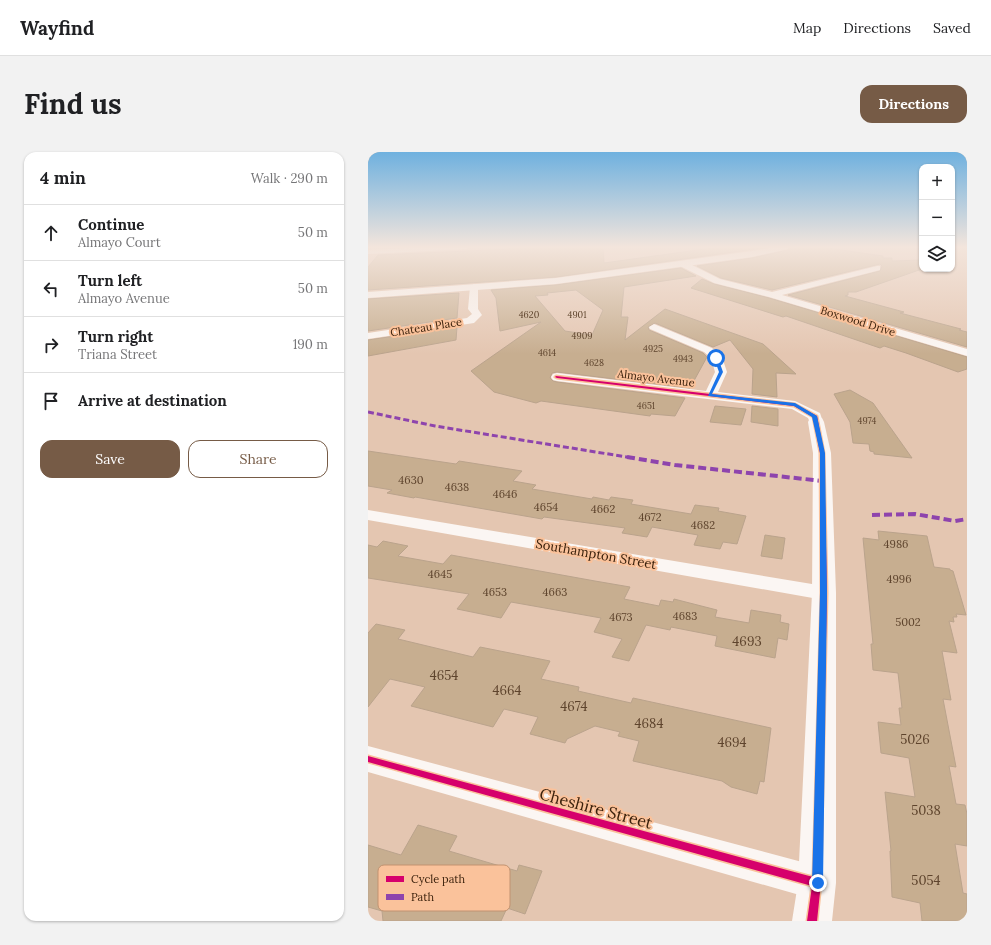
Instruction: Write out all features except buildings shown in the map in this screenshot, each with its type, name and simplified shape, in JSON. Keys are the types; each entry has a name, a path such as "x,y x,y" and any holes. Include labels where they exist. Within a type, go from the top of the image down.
{"street":[{"path":"368,295 530,283"},
{"name":"Boxwood Drive","path":"724,283 772,295 967,353"},
{"path":"772,295 819,283"},
{"name":"Chateau Place","path":"368,336 470,321 477,315 473,309 474,287"},
{"path":"654,327 708,350 716,358 721,372 710,395"},
{"name":"Almayo Avenue","path":"557,377 795,405 815,416 816,422"},
{"path":"812,921 818,883 824,593 822,453 816,422"},
{"name":"Southampton Street","path":"368,515 824,593"},
{"name":"Cheshire Street","path":"368,759 818,883"}],"marked path":[{"path":"368,412 435,426 535,441 675,465 823,481"},
{"path":"872,515 915,514 955,521 967,519"}],"cycle path":[{"path":"557,377 795,405 815,416 822,453 824,593 817,883 812,921"},
{"path":"368,759 817,883"}],"route":[{"path":"716,358 721,372 710,395 795,405 815,416 822,453 824,593 818,883"}]}
